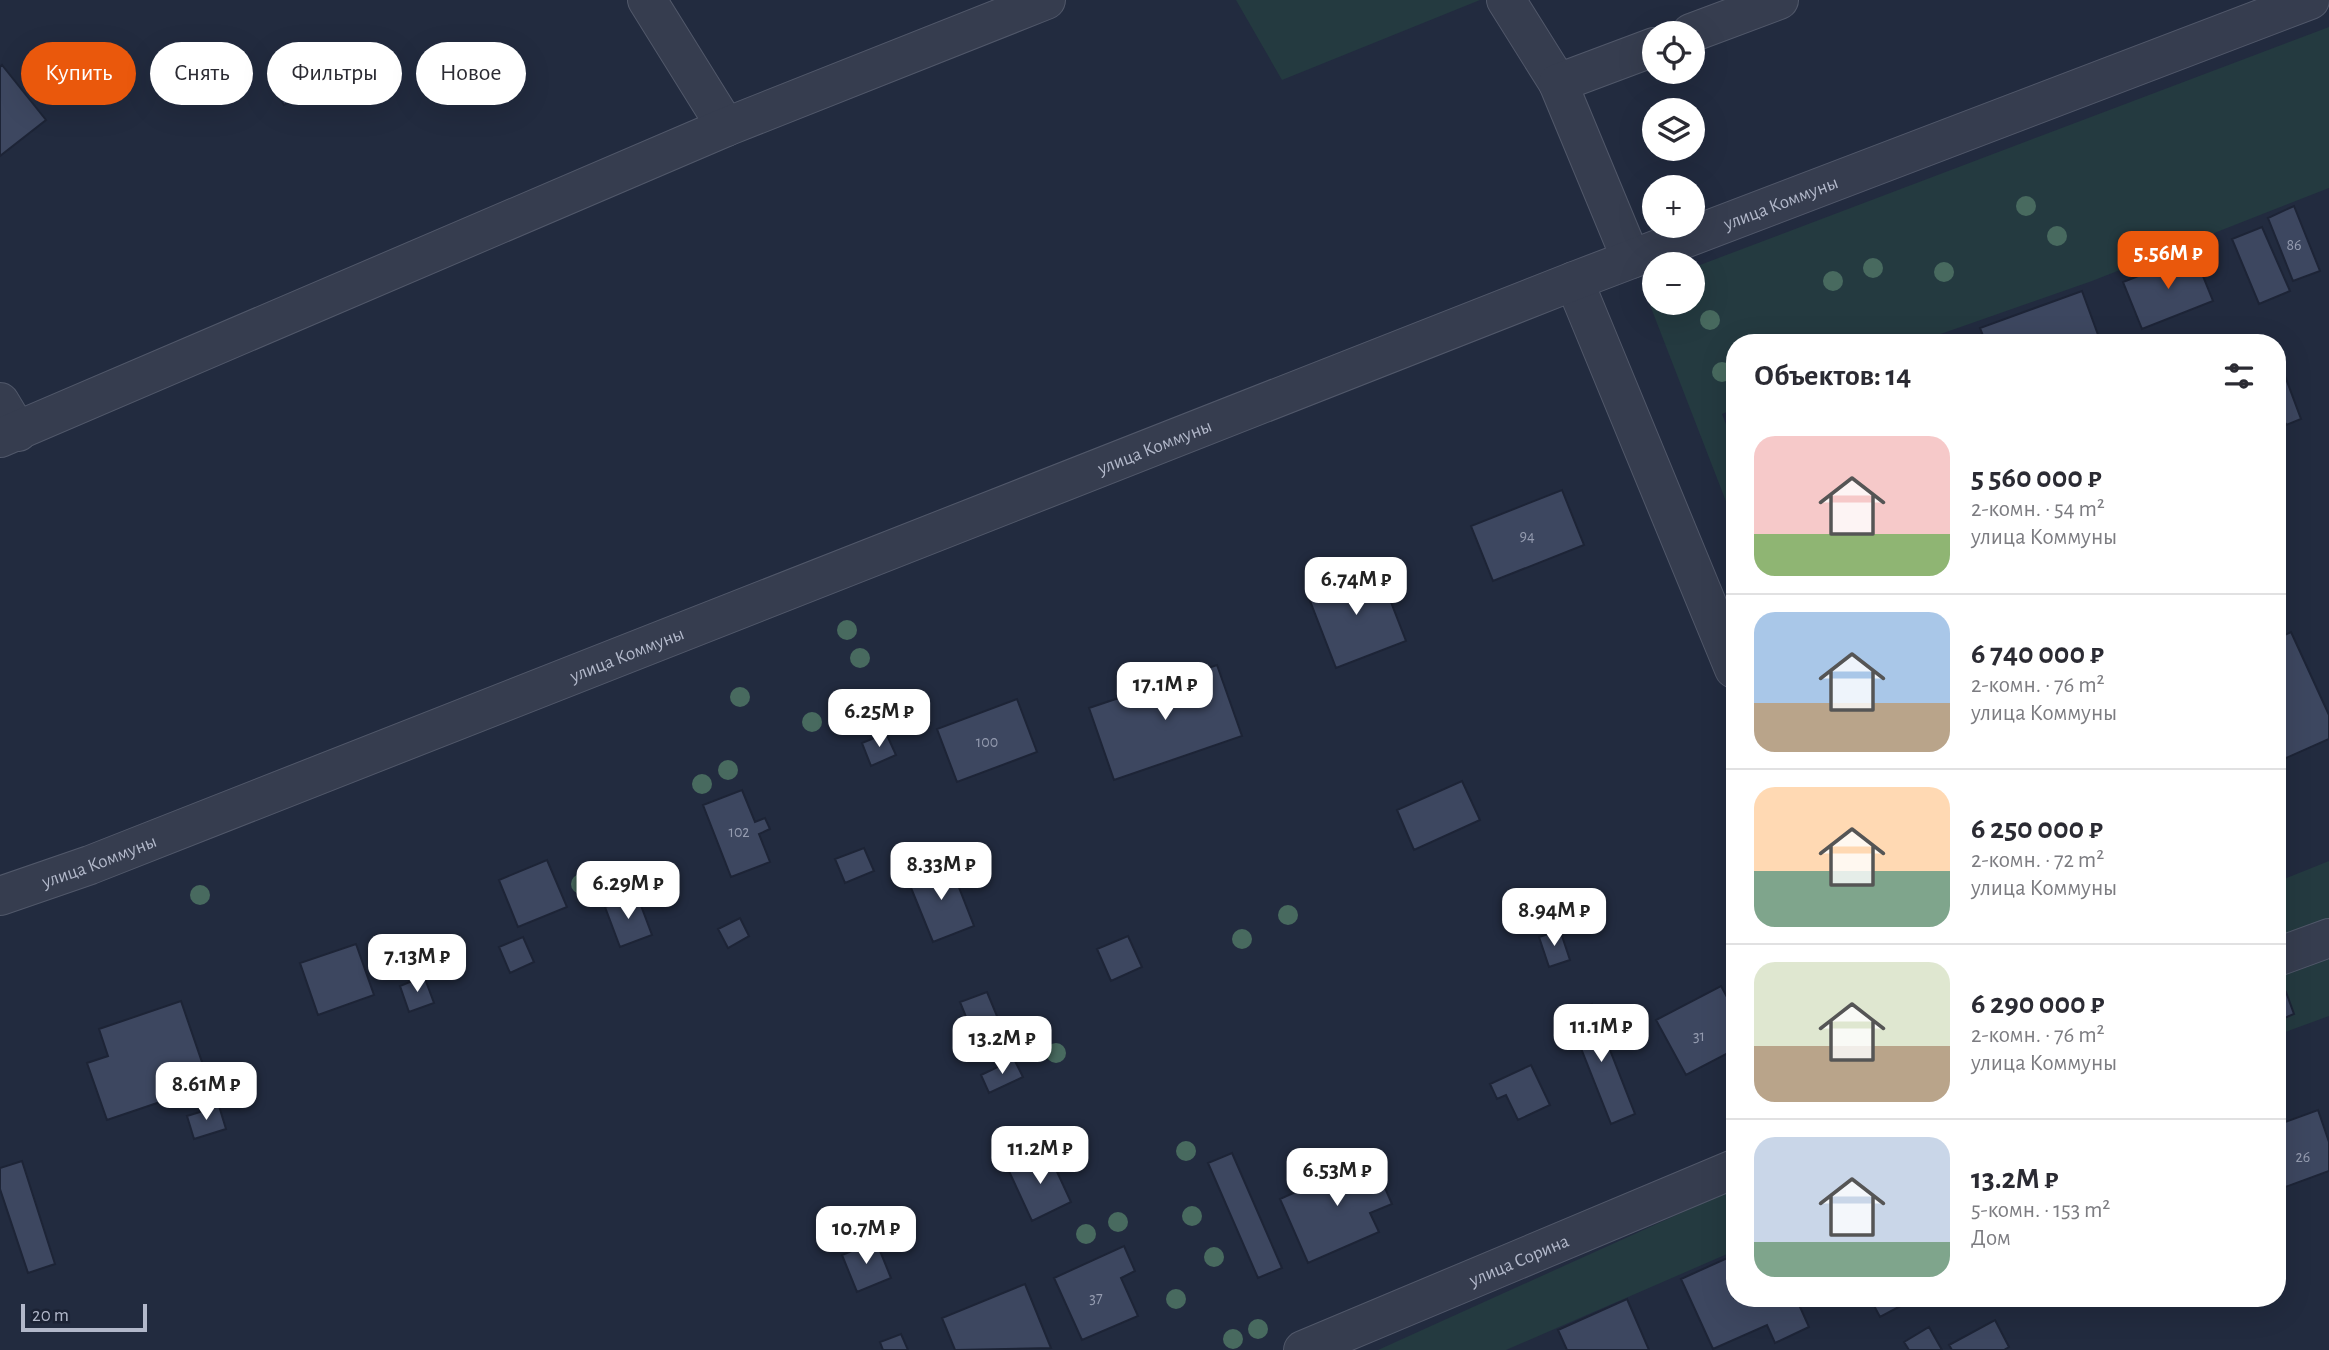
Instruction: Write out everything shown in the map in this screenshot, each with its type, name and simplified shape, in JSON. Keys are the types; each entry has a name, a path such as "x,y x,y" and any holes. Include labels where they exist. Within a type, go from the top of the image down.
{"street":[{"path":"647,0 726,127"},
{"path":"6,424 726,127 1046,0"},
{"path":"1506,0 1558,83 1631,259"},
{"path":"1705,28 1779,0"},
{"name":"улица Коммуны","path":"0,896 103,860 1574,281 2310,0"},
{"path":"1558,83 1642,52"},
{"path":"1574,281 1726,650"},
{"path":"2286,954 2329,938"},
{"name":"улица Сорина","path":"1303,1350 1726,1172"}],"green space":[{"path":"1236,0 1480,0 1282,80"},
{"path":"2329,27 2329,188 2092,281 1941,334 1726,334 1726,412 1722,414 1726,424 1726,501 1654,315 1705,315 1705,263"},
{"path":"2329,861 2329,920 2286,937 2286,878"},
{"path":"2329,959 2329,1016 2286,1032 2286,975"},
{"path":"1726,1193 1726,1254 1506,1350 1378,1350"}],"building":[{"path":"2,65 21,89 21,105 34,105 46,120 0,156"},
{"path":"2294,206 2320,271 2293,281 2268,218"},
{"path":"2262,227 2290,291 2259,304 2232,239"},
{"path":"2194,254 2213,301 2142,329 2123,282"},
{"path":"2082,291 2098,334 1982,334 1980,328"},
{"path":"2286,379 2301,419 2286,425"},
{"path":"1562,490 1584,545 1493,581 1471,526"},
{"path":"1377,566 1406,641 1336,668 1307,593"},
{"path":"2291,632 2329,715 2329,739 2286,758 2286,634"},
{"path":"1217,665 1242,736 1114,780 1089,708"},
{"path":"1017,699 1037,752 957,782 937,729"},
{"path":"886,733 896,755 871,766 862,743"},
{"path":"1462,781 1480,820 1414,850 1397,810"},
{"path":"742,790 755,822 765,818 770,829 759,834 770,862 731,877 703,805"},
{"path":"864,848 874,871 845,883 835,859"},
{"path":"547,860 567,907 518,927 499,880"},
{"path":"949,862 974,926 933,942 907,878"},
{"path":"637,895 652,935 620,947 605,907"},
{"path":"740,918 749,936 728,948 718,929"},
{"path":"1560,930 1570,960 1549,967 1539,937"},
{"path":"1128,936 1142,967 1111,981 1097,949"},
{"path":"523,937 534,962 510,973 499,947"},
{"path":"356,944 374,995 318,1015 300,963"},
{"path":"424,976 434,1003 409,1012 400,986"},
{"path":"1721,986 1726,995 1726,1054 1686,1075 1656,1020"},
{"path":"987,992 1004,1033 977,1044 960,1002"},
{"path":"2286,992 2294,1014 2286,1017"},
{"path":"181,1001 204,1068 164,1082 169,1099 107,1120 87,1063 108,1056 99,1029"},
{"path":"1592,1004 1635,1114 1611,1124 1567,1013"},
{"path":"1014,1059 1023,1077 989,1093 981,1075"},
{"path":"1531,1065 1550,1105 1518,1120 1506,1095 1497,1099 1490,1084"},
{"path":"219,1106 226,1129 194,1139 187,1116"},
{"path":"2318,1110 2329,1142 2329,1171 2286,1187 2286,1122"},
{"path":"1047,1150 1071,1202 1032,1221 1008,1169"},
{"path":"1346,1152 1352,1167 1372,1158 1392,1204 1370,1213 1379,1232 1308,1263 1280,1199 1333,1175 1327,1161"},
{"path":"1232,1153 1282,1268 1258,1278 1208,1163"},
{"path":"22,1161 55,1264 28,1273 0,1189 0,1168"},
{"path":"876,1241 891,1278 857,1292 842,1255"},
{"path":"1124,1246 1135,1271 1121,1278 1138,1316 1082,1340 1054,1278"},
{"path":"1726,1259 1726,1307 1800,1307 1809,1327 1775,1343 1767,1325 1713,1349 1681,1279"},
{"path":"1025,1284 1051,1348 955,1350 942,1318"},
{"path":"1627,1299 1649,1350 1567,1350 1558,1330"},
{"path":"1875,1307 1899,1307 1880,1317"},
{"path":"1995,1320 2009,1347 2004,1350 1952,1350 1949,1345"},
{"path":"1929,1327 1942,1350 1909,1350 1904,1342"},
{"path":"901,1334 908,1350 883,1350 880,1342"}]}
